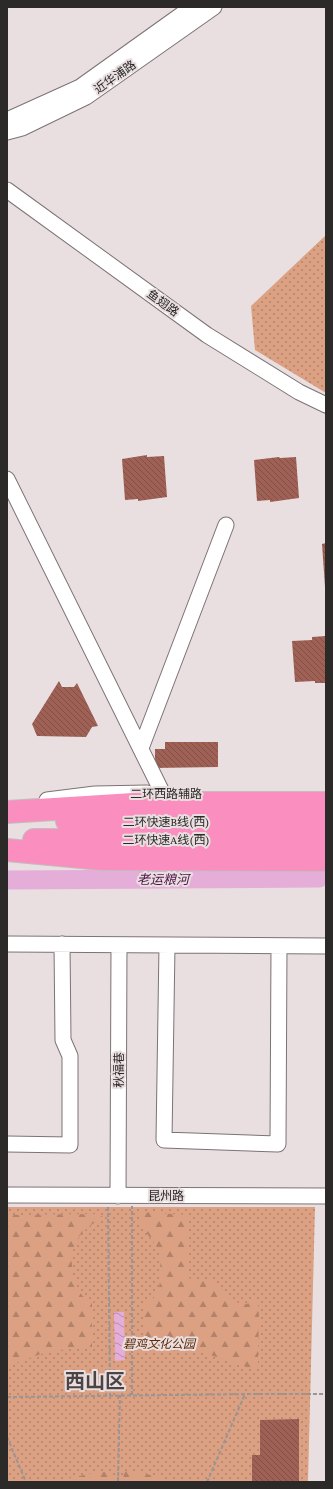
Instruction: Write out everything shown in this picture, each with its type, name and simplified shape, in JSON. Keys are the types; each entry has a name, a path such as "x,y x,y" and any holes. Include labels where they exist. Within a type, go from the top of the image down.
{"highway":[{"path":"7,810 108,805 169,798 326,803"},
{"name":"二环快速B线(西)","path":"7,821 326,822"},
{"name":"二环快速A线(西)","path":"7,840 326,841"},
{"path":"7,850 111,859 326,860"}],"street":[{"name":"近华浦路","path":"10,115 80,87 192,7"},
{"name":"近华浦路","path":"7,132 22,128 86,97 214,7"},
{"name":"鱼翅路","path":"7,190 207,335 298,392 326,405"},
{"path":"7,479 13,506 169,798"},
{"path":"141,748 226,526"},
{"name":"二环西路辅路","path":"169,798 326,794"},
{"path":"7,944 326,946"},
{"path":"7,1144 70,1145 70,1056 64,1040 62,944"},
{"name":"秋福巷","path":"119,945 119,1196"},
{"path":"167,945 164,1140 278,1144 279,946"},
{"name":"昆州路","path":"7,1195 326,1196"}],"path":[{"path":"119,1196 132,1395"},
{"path":"110,1396 119,1196"},
{"path":"207,1482 245,1394"},
{"path":"7,1397 326,1394"},
{"path":"118,1482 120,1395"},
{"path":"7,1437 26,1482"}],"green space":[{"path":"326,235 326,393 255,350 251,306"},
{"name":"碧鸡文化公园","path":"7,1207 315,1207 308,1482 7,1482"},
{"path":"141,1212 188,1215 187,1278 214,1282 224,1289 234,1300 241,1304 258,1300 258,1363 253,1369 189,1348 143,1346 143,1304 154,1298 157,1294 161,1272 156,1246 153,1240 140,1225"},
{"path":"97,1214 103,1217 93,1223 81,1234 75,1244 72,1263 75,1283 79,1291 92,1303 92,1347 58,1350 41,1354 7,1366 7,1215"},
{"path":"111,1471 111,1482 55,1482 92,1473"},
{"path":"124,1471 143,1473 175,1482 123,1482"}],"water":[{"path":"114,1312 124,1312 125,1360 115,1361"}],"building":[{"path":"147,455 147,457 164,456 167,497 138,501 138,499 125,500 122,459"},
{"path":"279,457 296,457 299,498 270,502 270,500 257,501 254,460"},
{"path":"326,543 326,587 325,587 322,544"},
{"path":"326,636 326,683 315,683 315,681 295,682 292,641 312,640 312,637"},
{"path":"59,681 62,687 74,687 77,683 98,726 92,727 86,737 37,736 32,724"},
{"path":"165,742 218,742 218,767 155,768 155,749 165,749"},
{"path":"299,1419 299,1482 252,1482 252,1455 260,1455 260,1420"}],"waterway":[{"name":"老运粮河","path":"7,880 319,878"}],"district":[{"name":"西山区","path":"95,1381"}]}
